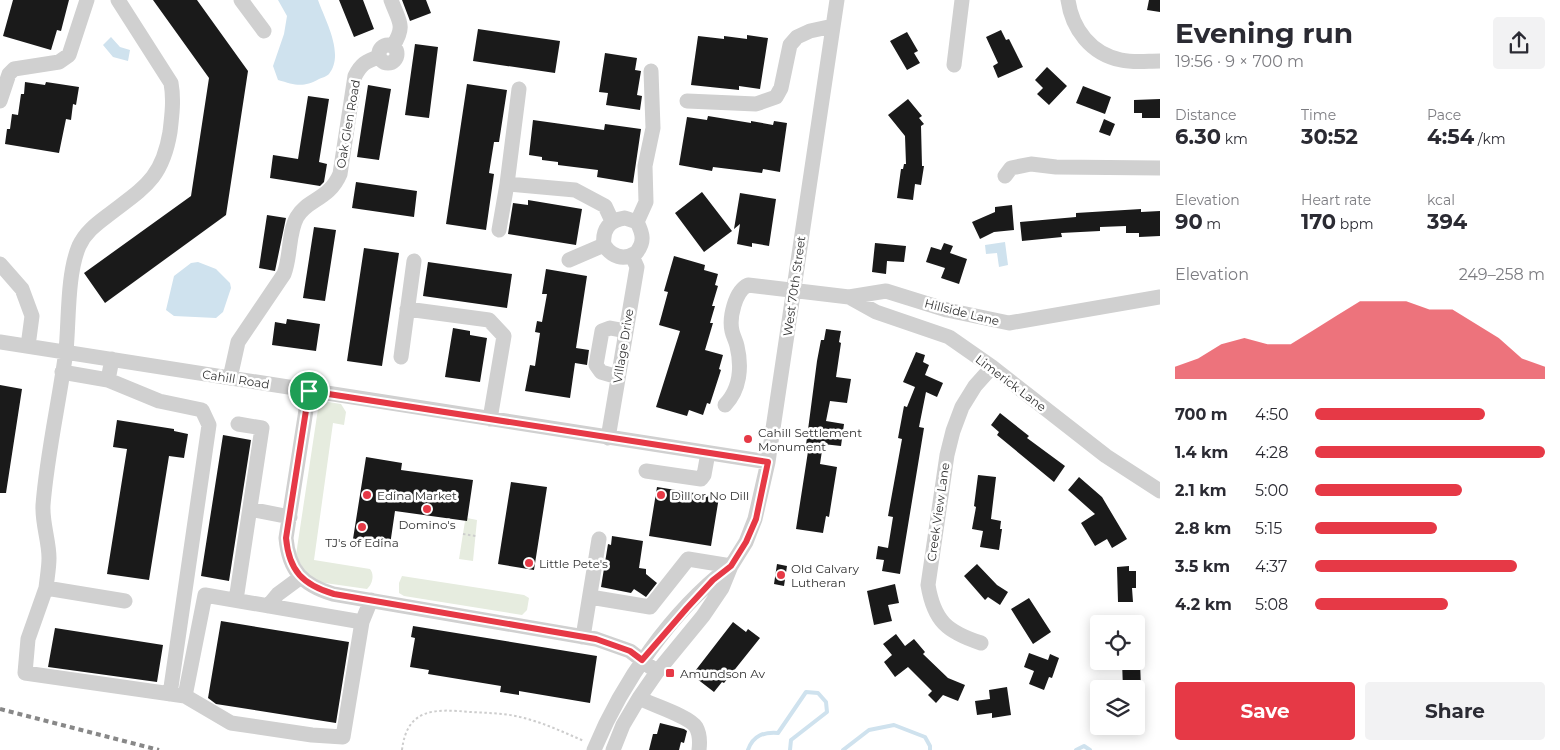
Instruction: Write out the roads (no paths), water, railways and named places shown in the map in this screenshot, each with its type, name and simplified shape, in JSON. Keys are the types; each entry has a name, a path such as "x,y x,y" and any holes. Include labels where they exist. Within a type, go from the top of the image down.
{"street":[{"path":"0,101 9,74 14,69 59,62 69,54 87,0"},
{"path":"118,0 171,83 173,94 172,119 166,150 156,175 93,227 84,236 78,248 72,272 66,352 43,508 49,558 46,588 28,638 25,673 178,695 231,723 312,735 343,737 362,622 371,600"},
{"path":"241,0 264,31"},
{"name":"Oak Glen Road","path":"230,378 238,342 284,274 288,264 294,225 298,215 335,186 340,174 355,76 360,66 368,60 379,57 383,62 390,63 396,60 398,54 393,46 401,32 391,0"},
{"name":"West 70th Street","path":"613,750 623,724 639,698 703,616 722,588 731,566 746,542 756,519 768,462 837,0"},
{"path":"954,66 962,0"},
{"path":"1068,0 1075,25 1090,46 1120,60 1160,61"},
{"path":"687,101 756,104 776,97 781,88 790,45 798,37 810,31 833,26"},
{"path":"637,222 625,218 612,221 604,232 604,245 620,258 632,256 640,248 642,242 643,236 637,222 646,202 645,166 653,128 651,71"},
{"path":"499,230 519,89"},
{"path":"1005,176 1011,168 1031,164 1056,167 1160,168"},
{"path":"507,184 575,190 605,206 612,221"},
{"path":"568,260 604,245"},
{"name":"Village Drive","path":"608,438 636,267 632,256"},
{"path":"401,357 414,261"},
{"path":"0,264 22,289 32,316 28,346"},
{"name":"Hillside Lane","path":"725,405 734,391 740,373 739,353 732,331 732,323 738,295 742,288 748,285 849,297 886,291 947,310 1009,323 1160,297"},
{"name":"Limerick Lane","path":"849,297 876,312 949,337 992,367 1106,456 1160,491"},
{"path":"407,309 489,320 504,336 490,419"},
{"path":"618,377 600,372 596,365 598,346 602,331 610,328 626,331"},
{"name":"Cahill Road","path":"0,342 768,462"},
{"path":"108,380 112,360"},
{"name":"Creek View Lane","path":"981,643 960,636 946,628 930,601 928,585 947,455 953,431 962,407 970,393 992,367"},
{"path":"62,372 108,380 159,401 202,410 209,425 178,695"},
{"path":"309,391 286,538 288,554 294,569 301,577 318,590 613,644 642,660 658,672"},
{"path":"236,600 262,428 238,424"},
{"path":"646,471 701,479 704,475 708,453"},
{"path":"250,509 290,516"},
{"path":"583,637 600,540"},
{"path":"590,597 650,607 688,559 731,566"},
{"name":"West 70th Street","path":"589,746 642,660 713,580 731,566"},
{"path":"268,606 278,594 301,577"},
{"path":"46,588 125,601"},
{"path":"178,695 205,595 362,622"},
{"path":"639,698 686,719 696,726 701,742 698,750"}],"water":[{"path":"278,0 318,0 329,27 334,47 335,57 329,74 303,85 278,80 273,66 284,34 287,16"},
{"path":"111,37 120,47 130,50 128,61 113,57 103,45"},
{"path":"1005,242 1008,265 999,267 997,253 986,254 985,245"},
{"path":"198,262 216,269 230,283 231,288 223,312 216,318 174,316 166,310 174,276 191,263"}],"waterway":[{"path":"748,750 756,738 768,733 778,733 806,692 818,693 826,702 827,712 791,740 790,750"},
{"path":"843,750 869,730 894,725 925,737 930,750"},
{"path":"1076,750 1084,746 1090,750"}],"railway":[{"path":"0,709 159,750"}],"place":[{"name":"Cahill Settlement Monument","path":"748,439"},
{"name":"Edina Market","path":"367,495"},
{"name":"Dill or No Dill","path":"661,495"},
{"name":"Domino's","path":"427,509"},
{"name":"TJ's of Edina","path":"362,527"},
{"name":"Little Pete's","path":"529,563"},
{"name":"Old Calvary Lutheran","path":"781,575"},
{"name":"Amundson Av","path":"670,673"}]}
